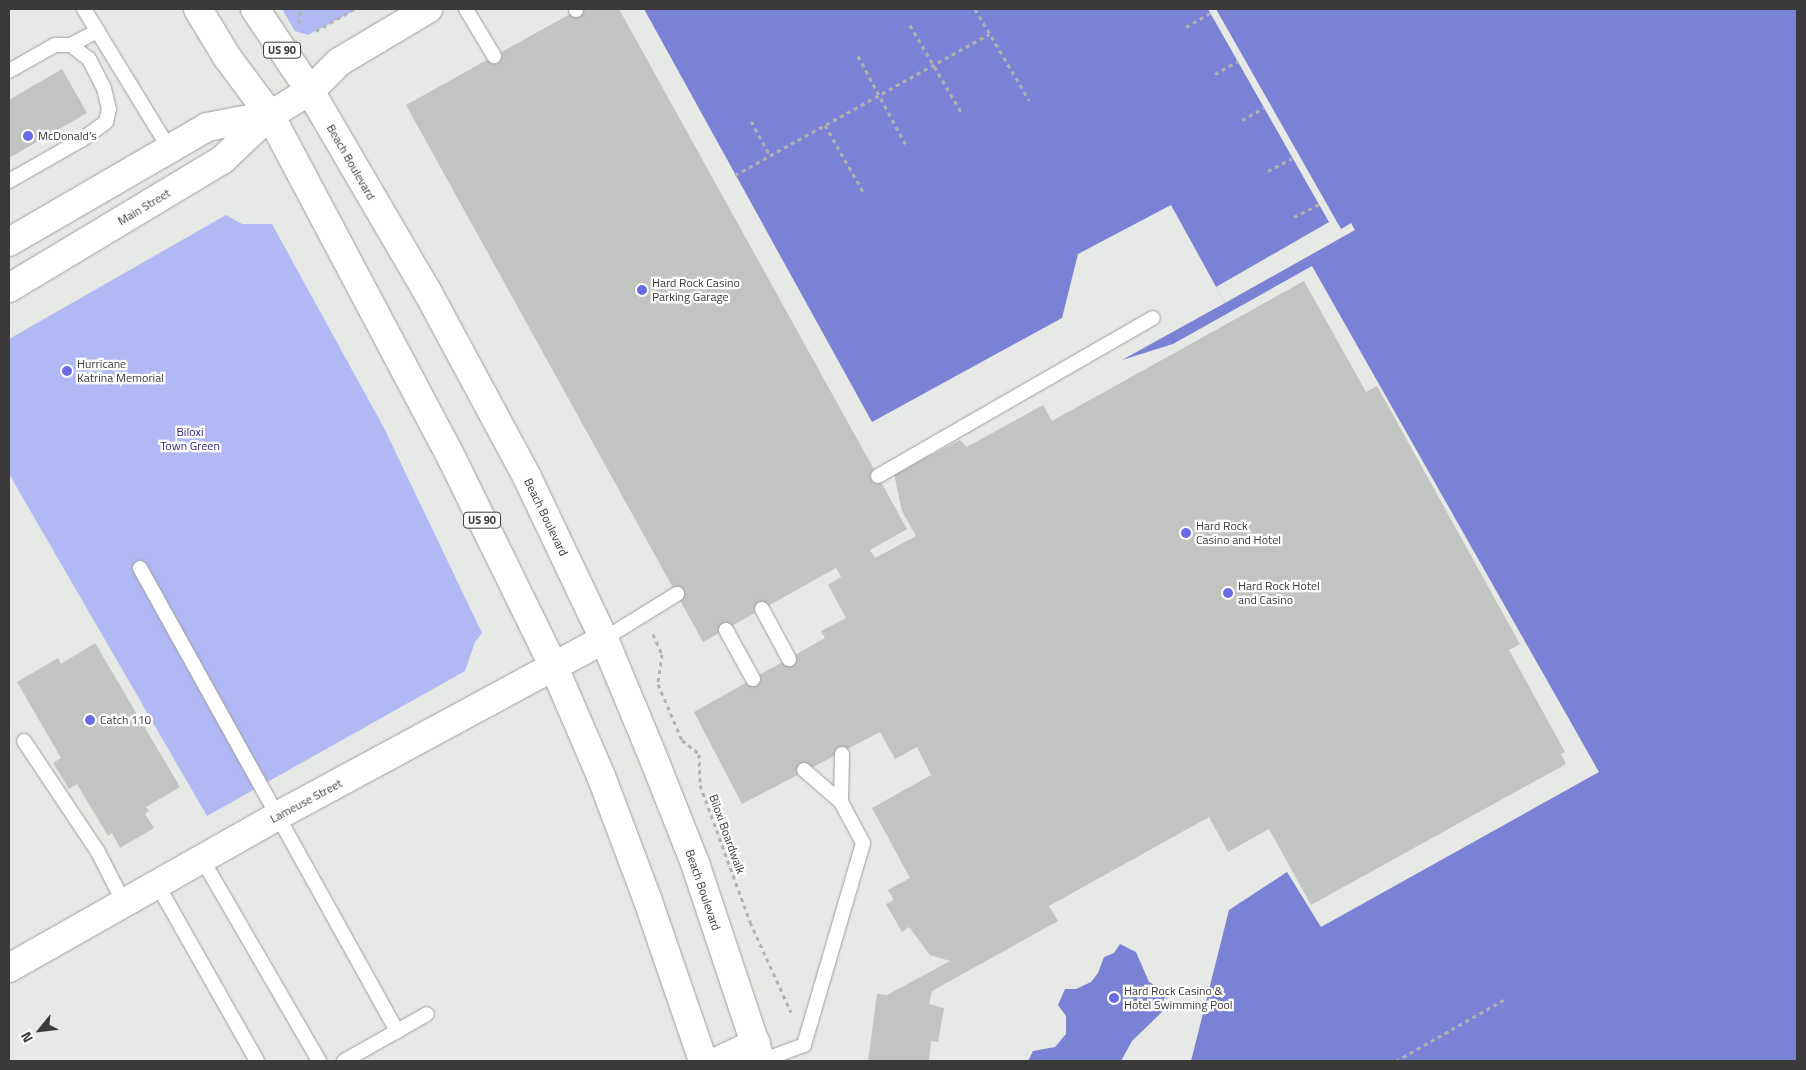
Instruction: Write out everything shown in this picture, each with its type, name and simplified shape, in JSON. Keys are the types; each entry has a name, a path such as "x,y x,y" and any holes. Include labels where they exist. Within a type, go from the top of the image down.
{"main road":[{"name":"US 90","path":"198,9 227,57 270,115 453,461 554,667 635,865 703,1061"},
{"name":"Beach Boulevard","path":"255,9 310,91 426,291 522,468 604,639 696,866 759,1055"},
{"name":"Main Street","path":"9,288 222,160 270,115 310,91 339,62 428,9"},
{"name":"Main Street","path":"9,242 207,127 270,115"},
{"name":"Lameuse Street","path":"9,968 279,815 604,639"},
{"path":"718,1061 759,1055"}],"lane":[{"path":"84,9 169,148"},
{"path":"466,9 494,56"},
{"path":"9,71 54,46 71,45 97,31"},
{"path":"9,181 81,140 106,122 110,109 104,88 89,59 71,45"},
{"path":"878,476 1153,318"},
{"path":"140,568 279,815 397,1031"},
{"path":"604,639 677,594"},
{"path":"762,609 789,659"},
{"path":"726,630 753,679"},
{"path":"24,740 98,852 124,903"},
{"path":"840,802 842,754"},
{"path":"759,1055 804,1045 863,843 840,802 804,770"},
{"path":"202,859 319,1061"},
{"path":"157,884 257,1061"},
{"path":"344,1061 427,1014"}],"path":[{"path":"316,31 354,9"},
{"path":"975,9 1029,100"},
{"path":"1186,27 1210,13"},
{"path":"910,25 961,112"},
{"path":"735,175 989,34"},
{"path":"858,56 906,145"},
{"path":"1215,74 1238,61"},
{"path":"1242,120 1264,108"},
{"path":"751,120 770,155"},
{"path":"825,125 864,193"},
{"path":"1268,171 1292,158"},
{"path":"1294,217 1319,204"},
{"name":"Biloxi Boardwalk","path":"644,616 662,654 658,684 682,740 700,754 700,785 750,922 804,1045"},
{"path":"1396,1061 1507,998"}],"green space":[{"path":"282,9 357,9 308,35 295,31"},
{"name":"Biloxi Town Green","path":"226,215 242,224 272,224 384,428 482,633 475,642 465,671 207,816 9,474 9,339"}],"shaded area":[{"path":"644,9 1797,9 1797,1061 1191,1061 1229,910 1287,872 1321,927 1599,772 1312,266 1173,344 1122,360 1225,303 1171,205 1078,254 1062,318 872,422"},
{"name":"Hard Rock Casino & Hotel Swimming Pool","path":"1120,944 1136,952 1149,982 1168,992 1164,1010 1132,1041 1121,1061 1028,1061 1033,1051 1055,1047 1066,1034 1066,1016 1058,1005 1065,989 1076,989 1091,982 1098,973 1104,957 1114,953"}],"pier":[{"path":"1208,9 1216,9 1341,229 1351,223 1355,230 1225,303 1216,287 1329,222"}],"building":[{"name":"Hard Rock Casino and Hotel","path":"579,9 619,9 907,529 870,550 875,558 916,536 902,511 894,474 960,440 967,447 1043,405 1052,421 1304,281 1366,392 1377,386 1520,644 1509,650 1565,752 1561,754 1566,764 1311,905 1269,829 1228,852 1209,817 1049,906 1058,921 932,991 929,1004 944,1008 938,1042 931,1041 929,1061 868,1061 877,994 887,995 950,961 930,955 909,927 902,932 886,904 894,900 888,890 910,878 872,808 931,775 917,747 895,759 880,732 742,804 694,712 825,638 821,631 846,618 828,585 841,577 836,568 703,642 406,105"},
{"name":"McDonald's","path":"62,69 87,113 9,158 9,100"},
{"name":"Catch 110","path":"95,643 180,787 146,807 149,811 145,814 154,828 120,848 112,833 108,836 77,784 69,789 53,763 61,758 17,682 58,658 61,664"}],"place":[{"name":"McDonald's","path":"28,136"},
{"name":"Hard Rock Casino Parking Garage","path":"642,290"},
{"name":"Hurricane Katrina Memorial","path":"67,371"},
{"name":"Hard Rock Casino and Hotel","path":"1186,533"},
{"name":"Hard Rock Hotel and Casino","path":"1228,593"},
{"name":"Catch 110","path":"90,720"},
{"name":"Hard Rock Casino & Hotel Swimming Pool","path":"1114,998"}]}
